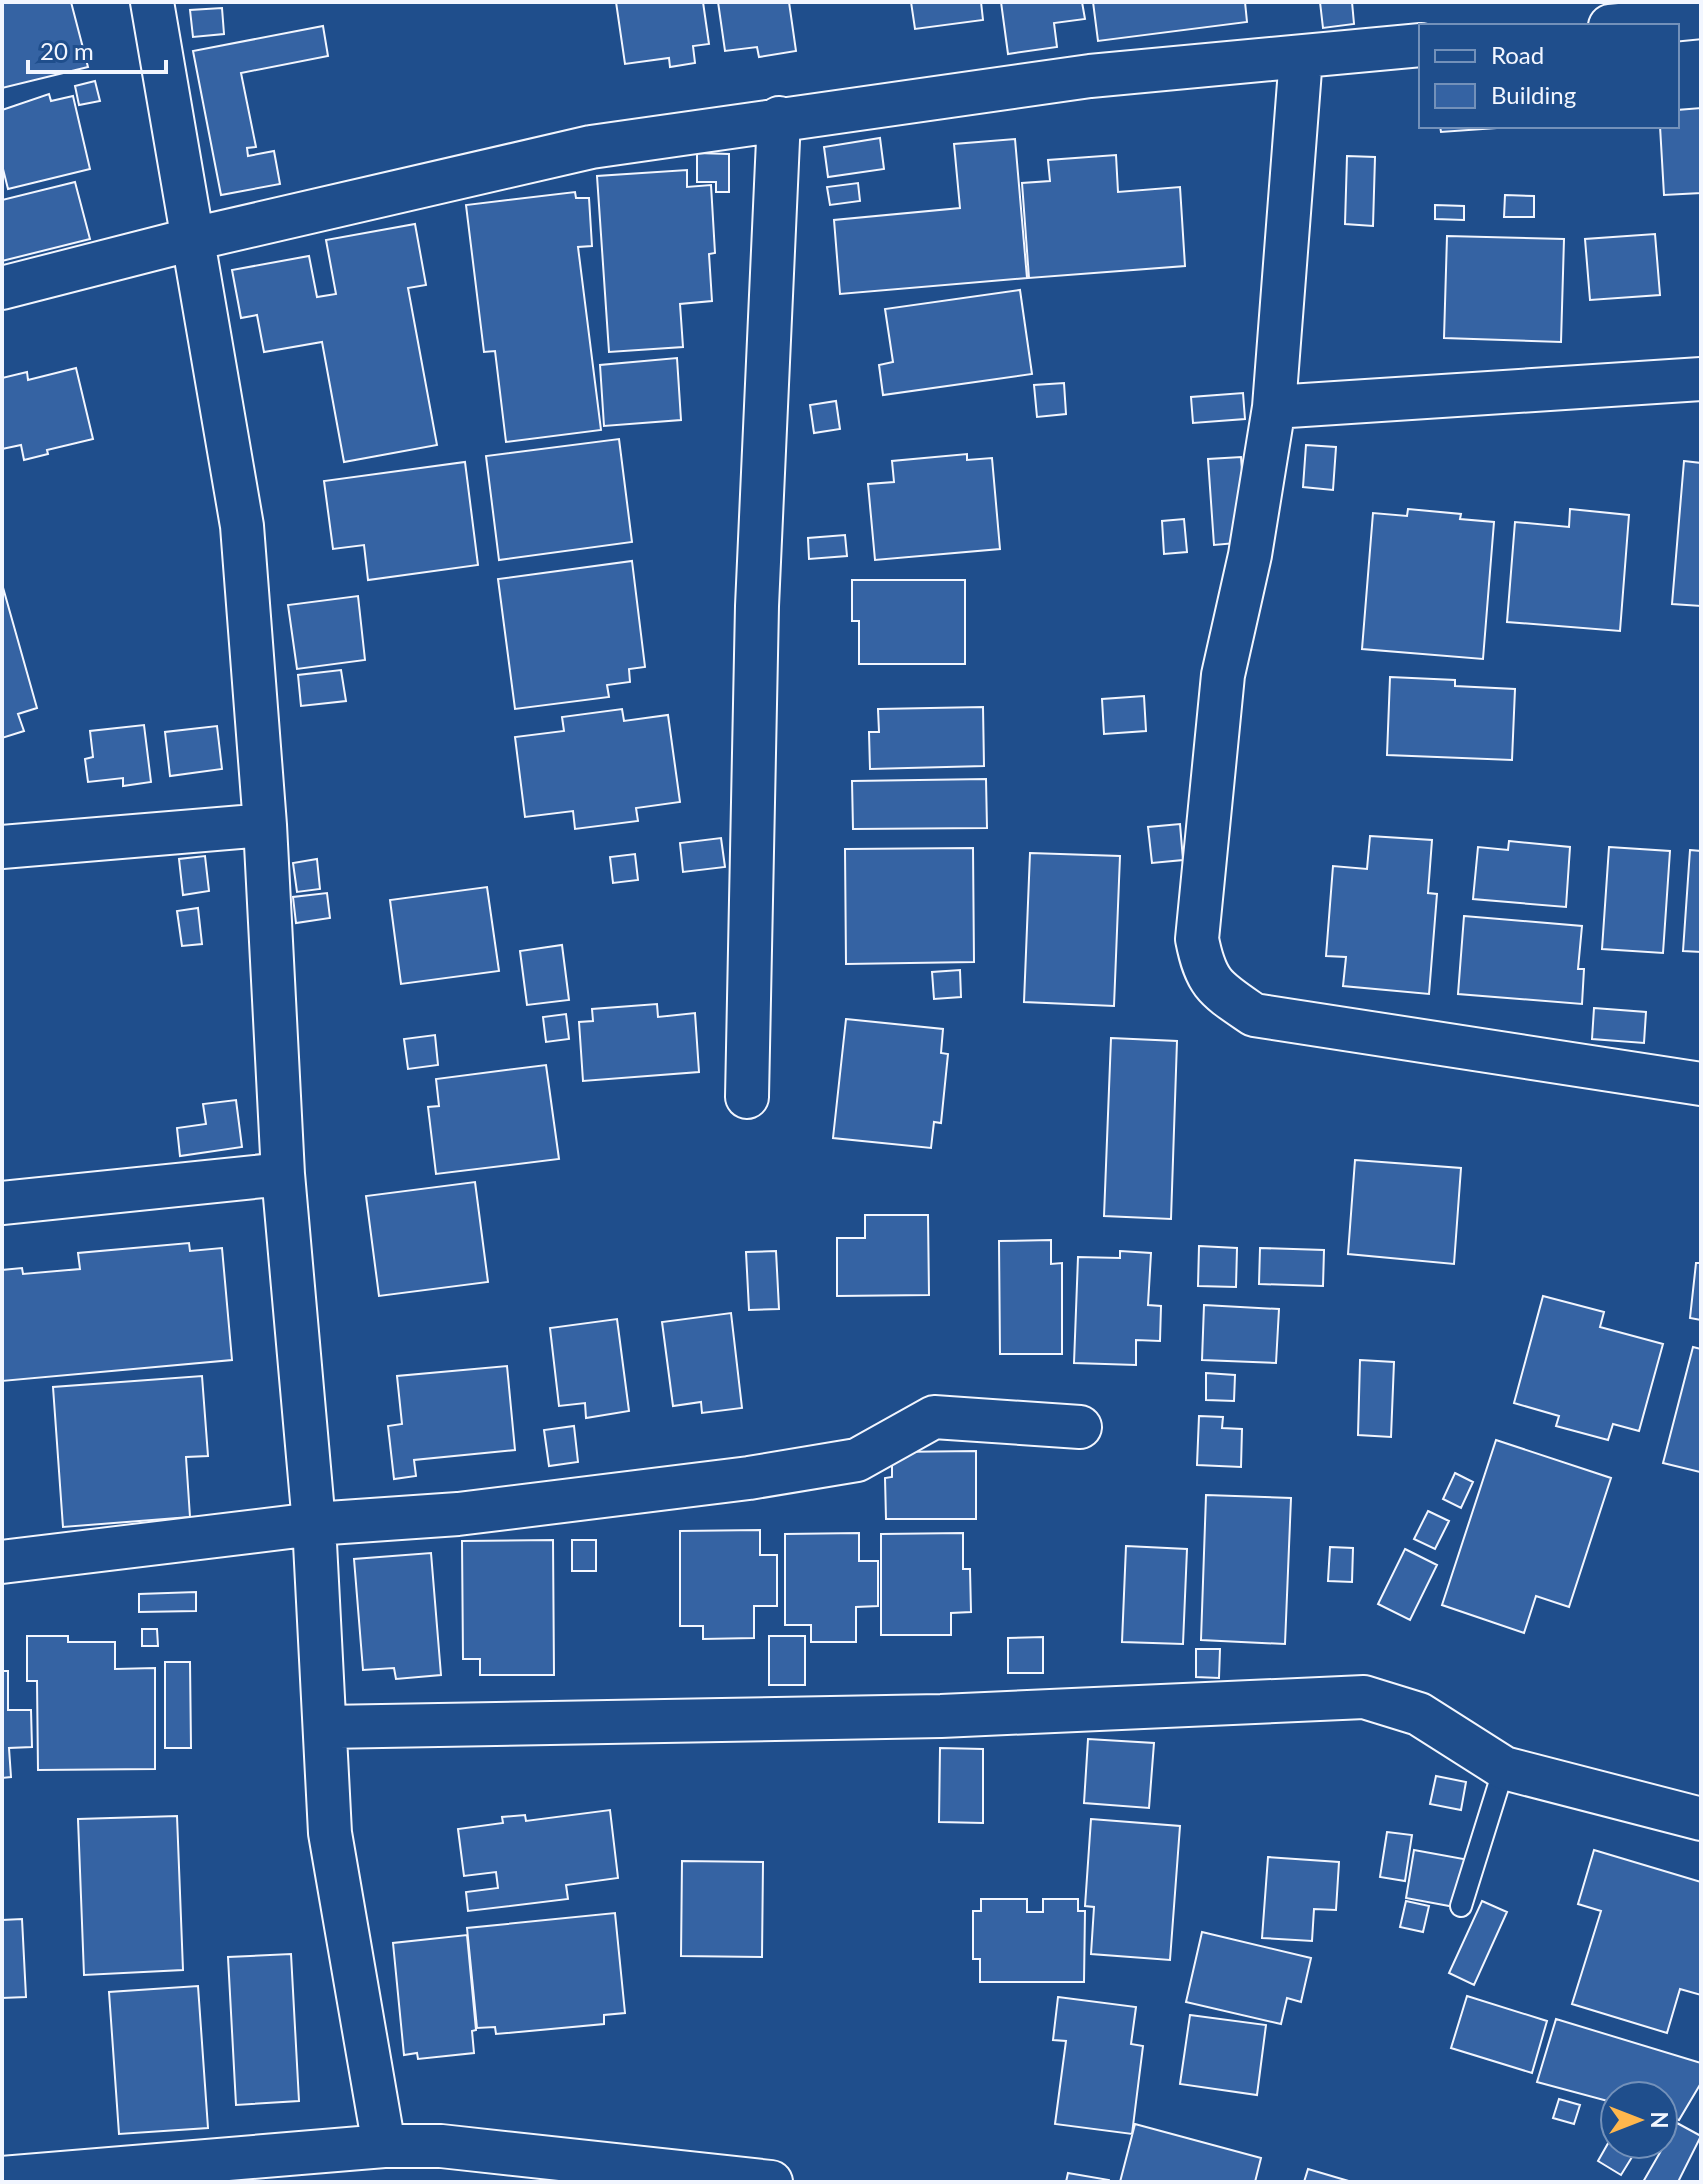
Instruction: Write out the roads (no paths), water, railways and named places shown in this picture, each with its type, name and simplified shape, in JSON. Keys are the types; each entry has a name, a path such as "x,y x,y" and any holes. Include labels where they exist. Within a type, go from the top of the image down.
{"street":[{"path":"152,2 242,526 265,825 283,1174 314,1524 330,1833 384,2146"},
{"path":"1630,24 1701,17"},
{"path":"2,288 193,239 591,147 1090,76 1419,45"},
{"path":"1301,57 1274,407 1250,555 1223,675 1197,939 1203,972 1225,995 1254,1015 1701,1084"},
{"path":"747,1097 757,606 779,118"},
{"path":"1274,407 1701,379"},
{"path":"2,847 265,825"},
{"path":"2,1203 283,1174"},
{"path":"2,1562 314,1524 473,1512 749,1478 857,1460 934,1417 1080,1427"},
{"path":"325,1727 941,1716 1364,1697 1419,1714 1504,1768 1701,1819"},
{"path":"2,2178 384,2146 442,2164 771,2182"}],"lane":[{"path":"1461,1906 1504,1768"}]}
